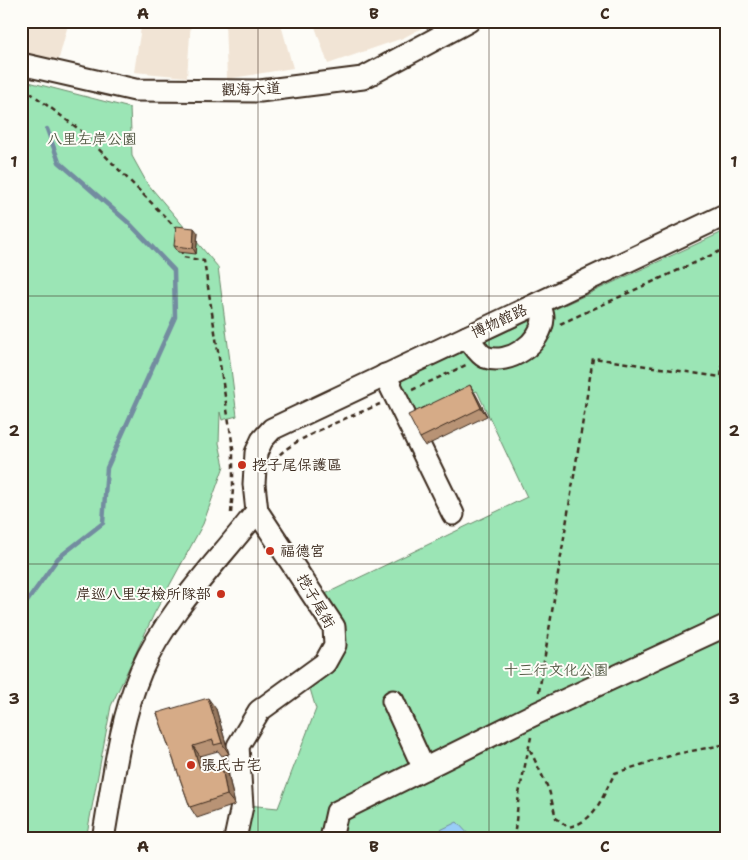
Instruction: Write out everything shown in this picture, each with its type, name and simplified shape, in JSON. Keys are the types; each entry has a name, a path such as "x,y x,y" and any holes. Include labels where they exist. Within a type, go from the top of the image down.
{"street":[{"name":"觀海大道","path":"21,64 135,90 260,91 363,78 470,21"},
{"name":"博物館路","path":"272,429 727,214"},
{"path":"467,337 483,356 501,360 521,353 536,336 543,319 539,302"},
{"path":"385,375 453,514"},
{"name":"挖子尾街","path":"235,839 242,806 238,746 259,711 325,663 335,645 334,627 258,511 254,484 256,453 262,440 272,429"},
{"path":"103,839 127,711 141,672 168,623 209,568 258,511"},
{"path":"331,839 337,812 535,714 727,625"},
{"path":"393,701 424,769"}],"path":[{"path":"21,89 32,94 80,130 177,227 178,234"},
{"path":"180,242 183,257 204,261 233,448 234,489"},
{"path":"720,376 727,335"},
{"path":"514,839 519,794 535,714 593,358 727,378"},
{"path":"529,748 549,790 556,818 568,827 582,825 593,815 615,773 676,754 727,744"}],"shaded area":[{"path":"21,21 69,21 58,62 21,51"},
{"path":"142,21 191,21 187,77 134,72"},
{"path":"225,21 280,21 293,68 227,79"},
{"path":"313,21 435,21 403,38 328,64"}],"green space":[{"name":"八里左岸公園","path":"21,80 130,108 132,156 147,183 218,267 237,416 222,420 220,412 219,443 224,466 203,524 154,614 111,706 86,839 21,839 21,123 24,118 21,115"},
{"name":"十三行文化公園","path":"727,230 727,839 238,839 247,805 278,808 316,709 308,682 329,666 319,597 527,497 477,391 412,419 399,381"}],"water":[{"path":"457,822 471,837 501,839 422,839"}],"building":[{"path":"176,226 194,228 193,248 174,246"},
{"path":"470,385 481,408 420,438 408,415"},
{"name":"張氏古宅","path":"208,698 222,743 214,745 213,740 193,746 200,769 221,762 227,795 190,807 157,713"}],"waterway":[{"path":"21,610 58,558 103,523 107,468 175,317 174,270 130,224 59,162 47,129"}],"place":[{"name":"挖子尾保護區","path":"242,465"},
{"name":"福德宮","path":"270,551"},
{"name":"岸巡八里安檢所隊部","path":"221,594"},
{"name":"張氏古宅","path":"191,765"}]}
